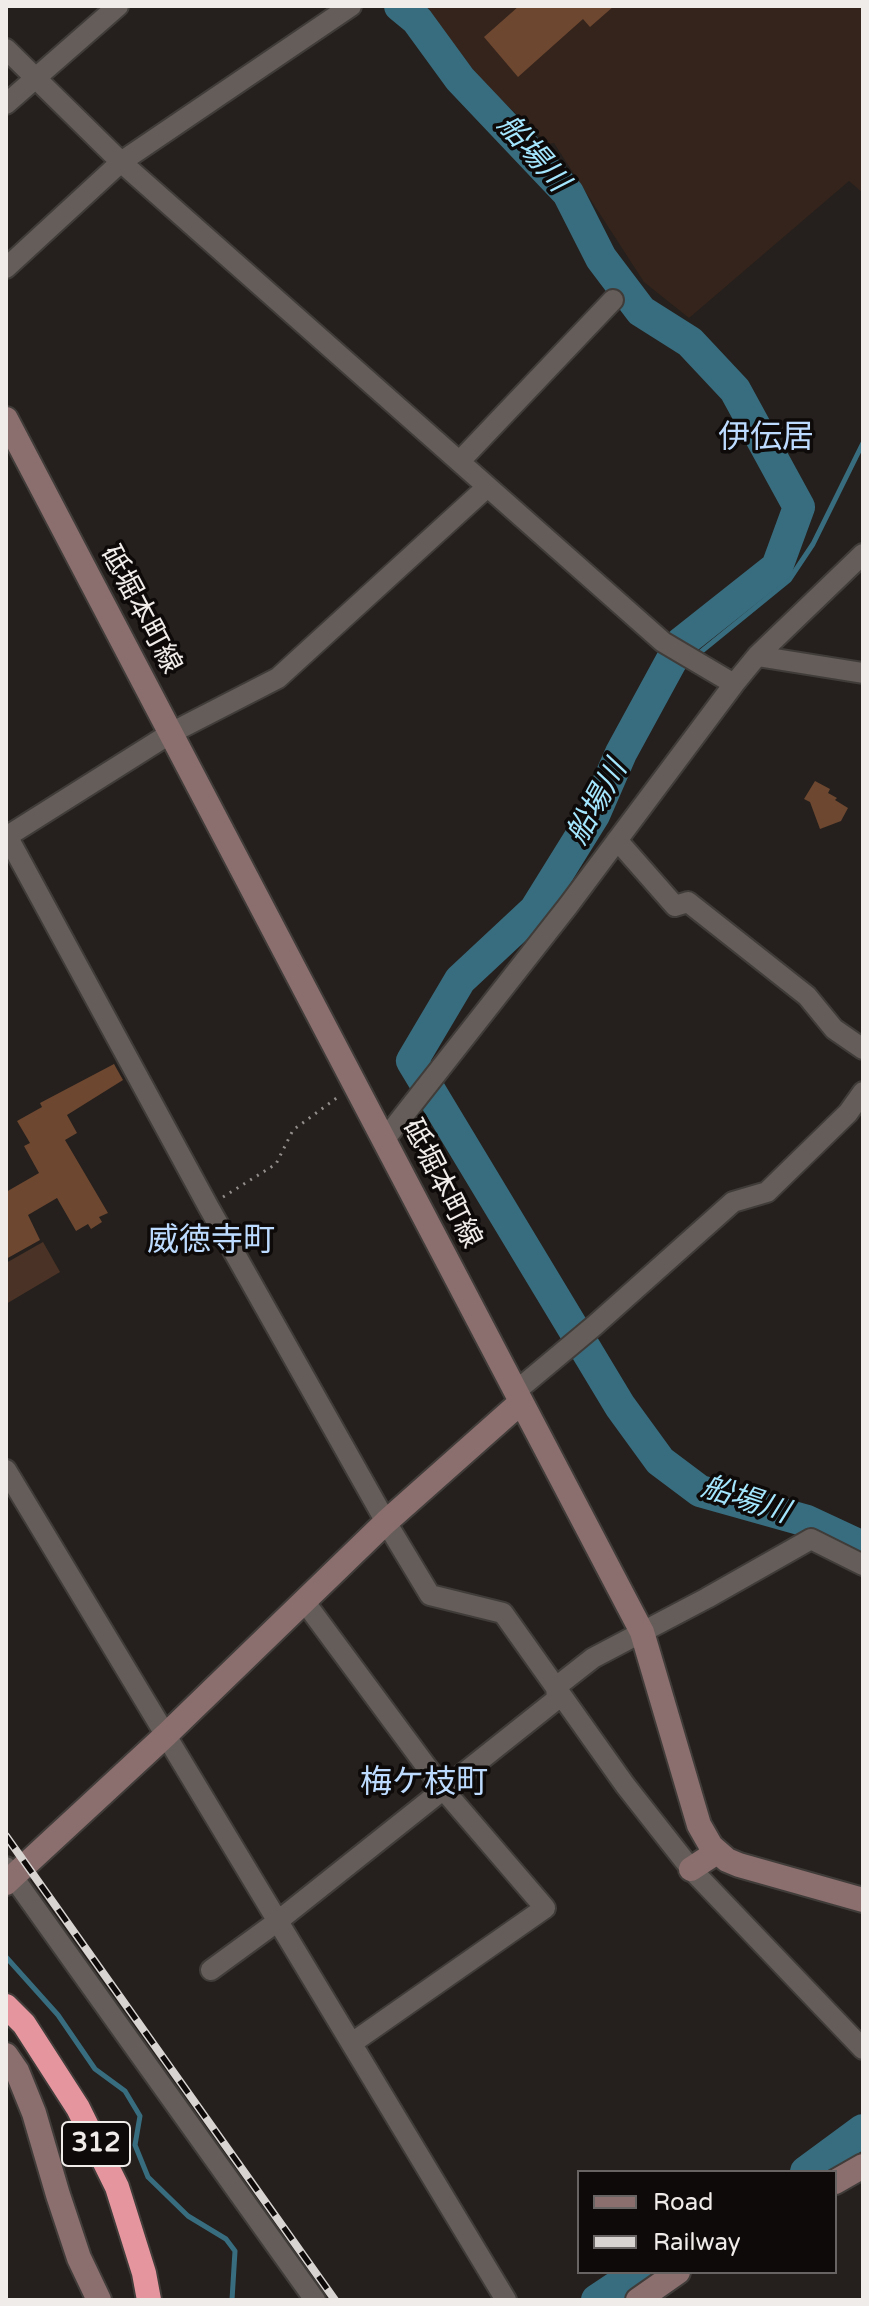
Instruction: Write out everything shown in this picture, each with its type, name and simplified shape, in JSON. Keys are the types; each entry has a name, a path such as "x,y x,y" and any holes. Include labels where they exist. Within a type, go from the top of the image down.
{"highway":[{"name":"312","path":"6,2006 24,2024 78,2108 117,2187 144,2273 149,2300"}],"main road":[{"name":"砥堀本町線","path":"6,419 642,1632 699,1825 717,1852"},
{"path":"8,1876 166,1735 518,1397"},
{"path":"691,1869 717,1852 739,1865 863,1900"},
{"path":"6,2055 17,2071 34,2113 79,2258 99,2300"},
{"path":"837,2181 863,2166"},
{"path":"638,2300 675,2274"}],"street":[{"path":"6,104 118,6"},
{"path":"6,268 121,162 351,6"},
{"path":"6,49 121,162 460,461 486,488 663,642 734,684"},
{"path":"460,461 613,300"},
{"path":"486,488 278,678 171,733 6,835 208,1206 430,1595 503,1613 625,1785 691,1869 863,2049"},
{"path":"385,1139 568,906 734,684 757,656 863,554"},
{"path":"757,656 863,673"},
{"path":"617,840 675,906 688,902 807,996 834,1029 863,1049"},
{"path":"518,1397 733,1202 767,1192 856,1119 863,1092"},
{"path":"6,1470 506,2300"},
{"path":"556,1687 593,1658 811,1539 863,1565"},
{"path":"304,1601 443,1789 545,1908 352,2043"},
{"path":"211,1970 278,1921 557,1699 556,1687"},
{"path":"8,1876 315,2300"}],"path":[{"path":"208,1206 276,1164 293,1130 354,1085"}],"shaded area":[{"path":"422,6 863,6 863,193 849,181 689,318 644,282 554,143 549,144 487,87"},
{"path":"43,1242 60,1272 6,1304 6,1263"}],"building":[{"path":"519,6 614,6 590,27 583,19 518,77 484,37"},
{"path":"815,781 830,789 828,793 848,808 841,821 820,829 810,802 804,799"},
{"path":"114,1064 123,1080 67,1115 77,1133 65,1140 108,1213 99,1217 102,1222 91,1229 88,1224 76,1231 57,1198 28,1215 40,1240 6,1259 6,1192 39,1173 24,1146 30,1143 17,1121 42,1107 40,1103"}],"waterway":[{"name":"船場川","path":"400,6 417,20 460,79 568,193 601,258 641,311 690,342 735,390 799,507 777,567 681,643 621,753 594,815 535,910 460,980 412,1061 620,1406 660,1461 700,1491 807,1521 863,1547"},
{"path":"697,655 789,580 813,544 863,443"},
{"path":"621,753 657,708 678,672 687,664"},
{"path":"6,1957 58,2015 95,2069 125,2091 140,2116 135,2145 148,2177 188,2216 226,2239 235,2251 232,2300"},
{"name":"船場川","path":"809,2170 863,2130"},
{"name":"船場川","path":"597,2300 636,2274"}],"railway":[{"path":"6,1836 335,2300"}],"district":[{"name":"伊伝居","path":"766,439"},
{"name":"威徳寺町","path":"211,1242"},
{"name":"梅ケ枝町","path":"424,1784"}]}
